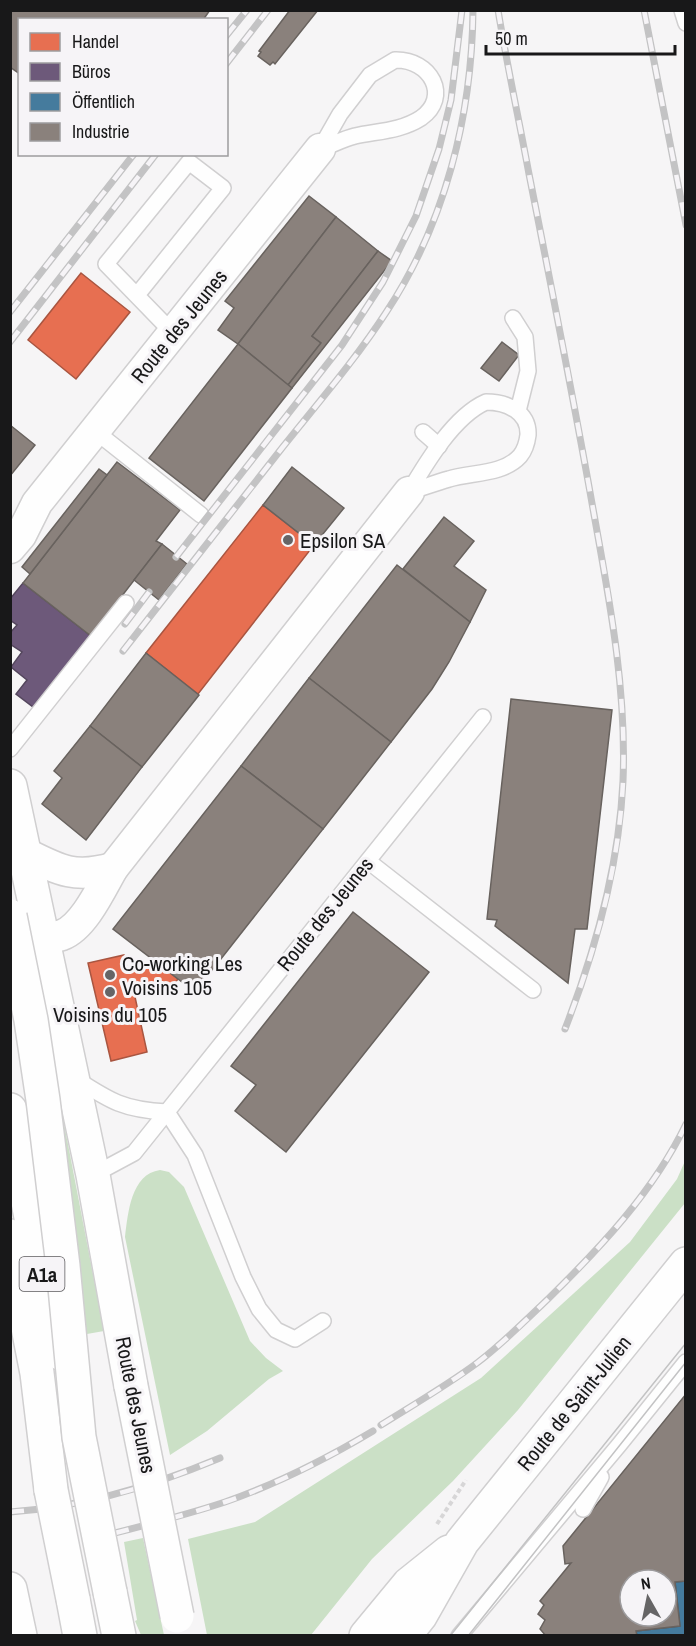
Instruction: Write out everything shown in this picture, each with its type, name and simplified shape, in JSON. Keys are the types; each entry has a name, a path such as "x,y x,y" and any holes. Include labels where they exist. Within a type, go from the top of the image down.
{"main road":[{"name":"Route des Jeunes","path":"10,786 93,1175 178,1626"},
{"path":"10,916 44,1100 79,1437"},
{"path":"10,946 43,939"},
{"name":"A1a","path":"10,1110 118,1635"},
{"name":"A1a","path":"10,1236 37,1373 51,1490 80,1635"},
{"name":"Route de Saint-Julien","path":"404,1635 420,1616 462,1542 686,1264"},
{"path":"10,1344 51,1490"},
{"name":"Route de Saint-Julien","path":"366,1635 404,1588 462,1542"},
{"path":"348,1635 404,1588"},
{"path":"10,1589 20,1635"}],"street":[{"name":"Route des Jeunes","path":"10,548 21,535 24,508 95,431 320,149"},
{"path":"43,939 64,934 80,921 98,896 113,868 409,492"},
{"path":"23,852 69,872 92,873 113,868"}],"lane":[{"path":"682,10 686,23"},
{"path":"395,60 418,64 431,76 434,84 433,104 421,118 400,128 353,137 320,149 368,69 395,60"},
{"path":"137,296 224,188 189,162 106,264 137,296 173,333"},
{"path":"513,318 525,337 528,371 518,411"},
{"path":"486,402 499,402 518,411 528,426 527,444 519,457 495,470 451,478 409,492 432,454 474,408 486,402"},
{"path":"95,431 201,515"},
{"path":"423,432 439,446"},
{"path":"10,749 126,603"},
{"name":"Route des Jeunes","path":"93,1175 134,1153 483,717"},
{"path":"368,861 533,990"},
{"path":"72,1077 106,1099 124,1107 167,1112 195,1155 243,1277 259,1308 276,1330 295,1339 323,1321"},
{"path":"459,1635 686,1362"},
{"path":"584,1509 619,1445"}],"green space":[{"path":"53,1077 55,1077 104,1331 87,1334"},
{"path":"685,1161 685,1203 518,1410 453,1481 372,1559 311,1635 207,1635 188,1539 255,1522 481,1378 630,1242 677,1179"},
{"path":"160,1170 169,1172 184,1187 250,1341 266,1358 283,1371 269,1379 207,1431 170,1455 125,1237 130,1206 137,1187 150,1173"},
{"path":"143,1538 164,1635 141,1635 135,1621 137,1620 124,1542"}],"building: Handel":[{"path":"81,273 130,312 76,379 28,340"},
{"path":"263,505 314,545 198,694 146,653"},
{"path":"124,955 128,971 157,963 178,979 171,988 135,997 147,1052 111,1061 88,963"}],"building: Büros":[{"path":"23,583 91,636 33,707 16,694 27,680 11,667 22,652 10,644 10,633 17,625 10,620 10,599"}],"building: Öffentlich":[{"path":"686,1581 686,1636 637,1636 636,1631 680,1626 678,1582"}],"building: Industrie":[{"path":"10,10 210,10 204,18 18,18 18,73 10,67"},
{"path":"290,10 318,10 275,64 273,62 270,65 258,56 261,52 259,51"},
{"path":"309,196 336,217 238,344 218,330 234,308 225,301"},
{"path":"336,217 378,251 312,336 321,343 288,385 238,344"},
{"path":"378,251 392,261 292,388 288,385 321,343 312,336"},
{"path":"502,342 519,355 499,381 481,368"},
{"path":"238,344 292,388 204,501 149,458"},
{"path":"10,425 35,445 10,476"},
{"path":"117,462 180,510 156,541 162,544 91,636 23,583"},
{"path":"292,467 344,508 314,545 263,505"},
{"path":"99,469 107,475 30,574 22,567"},
{"path":"444,517 474,541 454,566 486,590 470,622 403,569"},
{"path":"162,544 187,564 159,600 134,580"},
{"path":"397,565 470,622 432,689 391,742 309,678"},
{"path":"146,653 199,695 142,767 90,726"},
{"path":"309,678 391,742 323,829 241,766"},
{"path":"511,699 612,710 587,929 575,929 568,983 495,926 497,920 487,919"},
{"path":"90,726 142,767 86,840 42,804 62,778 54,771"},
{"path":"241,766 323,829 195,992 113,929"},
{"path":"353,912 429,972 286,1152 235,1111 256,1085 231,1066"},
{"path":"686,1394 686,1581 678,1582 678,1568 618,1568 618,1628 662,1628 636,1631 637,1636 546,1636 540,1629 545,1620 538,1614 544,1605 540,1601 571,1563 565,1564 563,1546"}],"tram line":[{"path":"450,1636 686,1343"},
{"path":"468,1636 686,1362"}],"railway":[{"path":"228,34 247,10"},
{"path":"228,61 268,10"},
{"path":"176,557 342,345 383,282 416,216 439,149 451,100 462,10"},
{"path":"123,651 350,364 387,311 407,277 425,242 439,205 461,129 471,50 473,10"},
{"path":"498,10 603,564 622,708 623,781 617,845 596,938 565,1029"},
{"path":"644,10 686,225"},
{"path":"10,312 132,156"},
{"path":"10,342 154,156"},
{"path":"125,624 149,592"},
{"path":"381,1425 477,1363 548,1299 624,1218 658,1172 686,1124"},
{"path":"88,1540 191,1513 244,1495 301,1470 373,1431"},
{"path":"10,1512 65,1505 118,1494 169,1478 220,1458"}],"place":[{"name":"Epsilon SA","path":"288,540"},
{"name":"Co-working Les Voisins 105","path":"110,975"},
{"name":"Voisins du 105","path":"110,992"}]}
